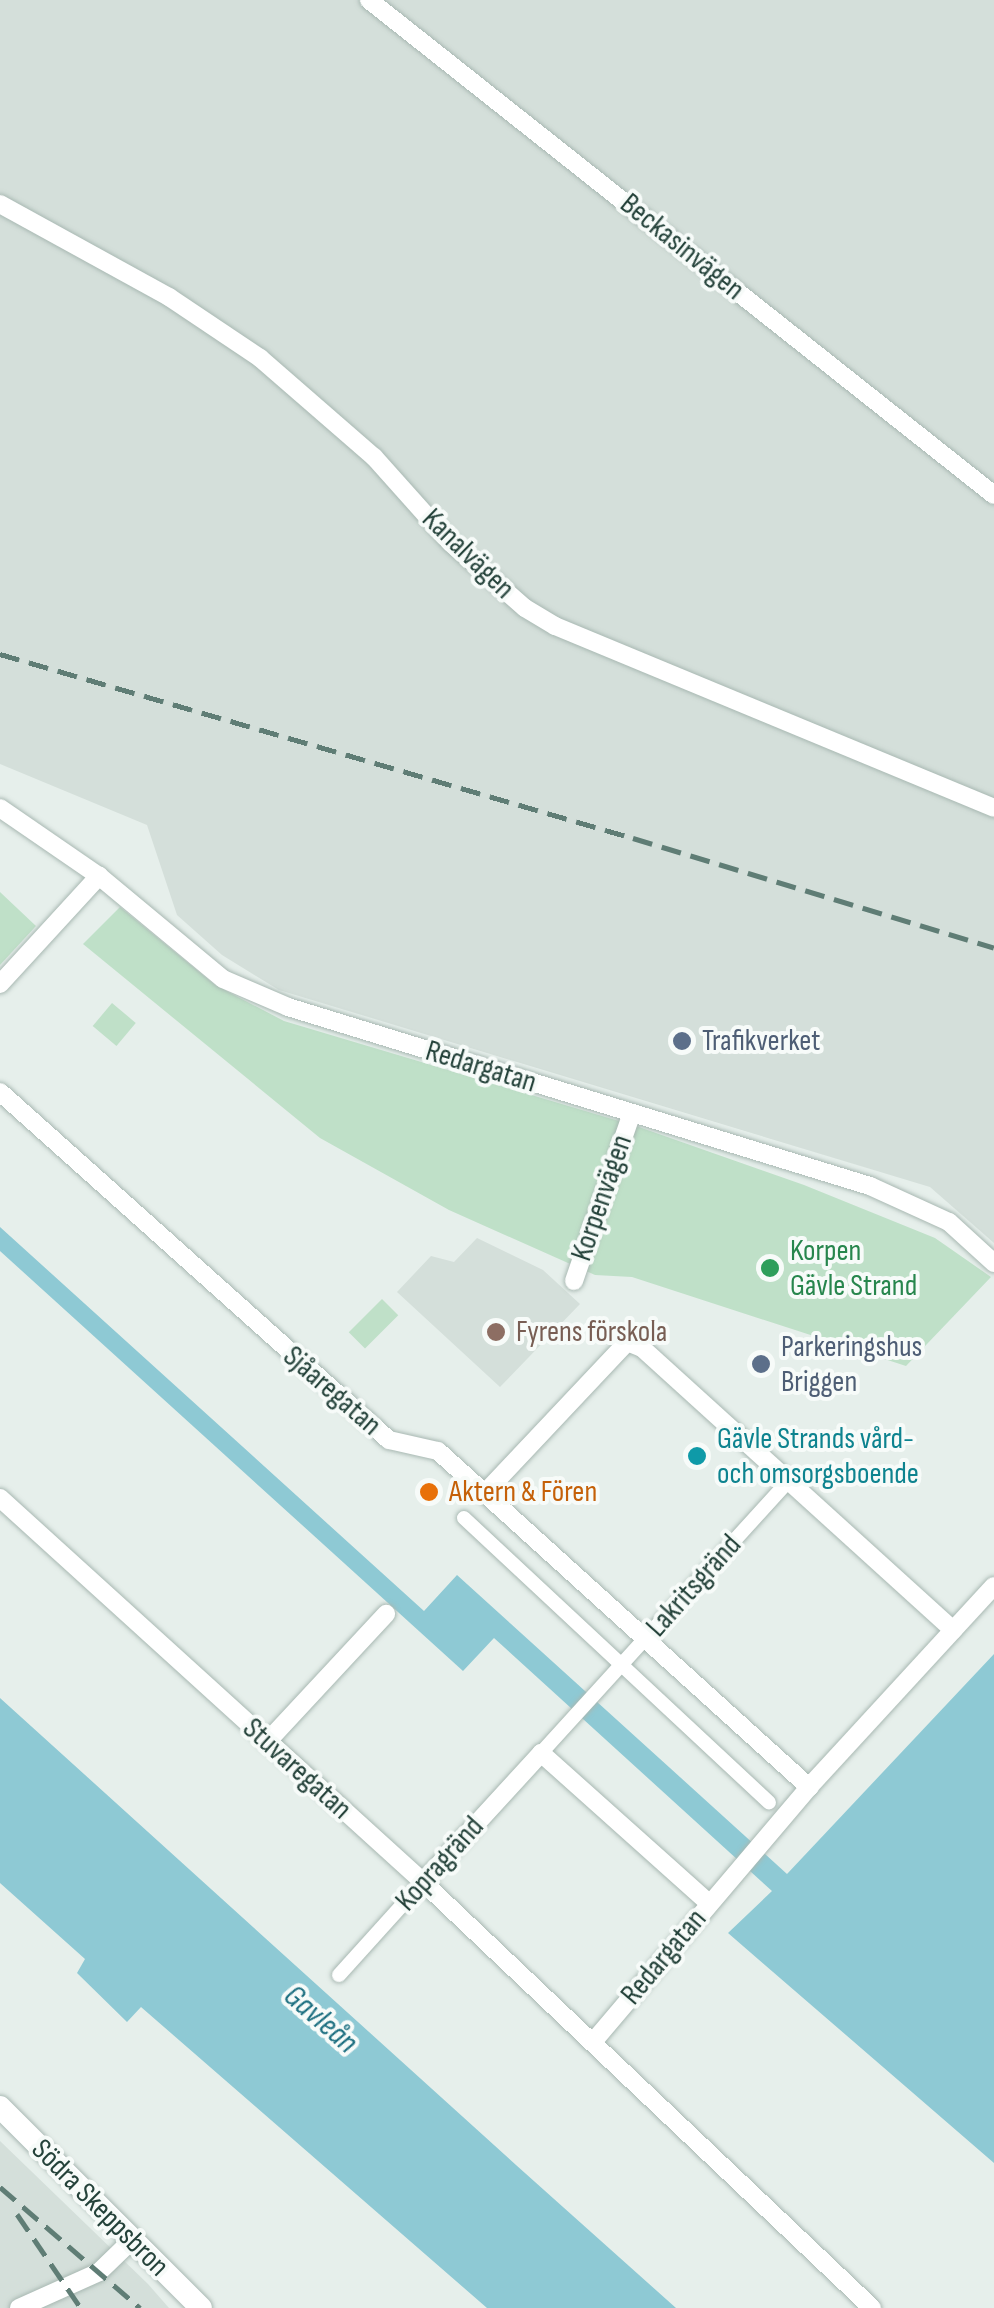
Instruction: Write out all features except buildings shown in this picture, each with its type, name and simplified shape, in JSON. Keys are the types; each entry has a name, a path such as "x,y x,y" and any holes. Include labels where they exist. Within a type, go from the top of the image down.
{"street":[{"name":"Beckasinvägen","path":"369,0 994,496"},
{"name":"Kanalvägen","path":"0,204 169,298 274,368 374,456 450,543 525,608 555,626 994,808"},
{"name":"Redargatan","path":"0,808 99,876 223,980 288,1008 916,1204 949,1222 994,1263"},
{"path":"0,984 99,876"},
{"name":"Sjåaregatan","path":"0,1092 389,1440 438,1451 809,1787"},
{"name":"Korpenvägen","path":"574,1280 631,1115"},
{"path":"484,1494 627,1342 642,1348 953,1630"},
{"name":"Lakritsgränd","path":"541,1753 788,1482"},
{"name":"Stuvaregatan","path":"0,1498 424,1882 594,2042"},
{"path":"464,1518 769,1802"},
{"name":"Redargatan","path":"594,2042 809,1787 994,1586"},
{"path":"266,1742 386,1614"},
{"path":"541,1753 710,1903"},
{"name":"Kopragränd","path":"339,1975 541,1753"},
{"path":"594,2042 872,2308"},
{"name":"Södra Skeppsbron","path":"0,2107 201,2308"},
{"path":"19,2308 98,2272 131,2241"}],"shaded area":[{"path":"0,0 994,0 994,1243 930,1187 279,990 222,955 177,915 147,825 0,764"},
{"name":"Fyrens förskola","path":"477,1238 543,1270 580,1304 500,1387 397,1292 431,1256 454,1262"},
{"path":"0,2141 148,2284 169,2308 0,2308"}],"green space":[{"path":"0,892 36,926 0,965"},
{"path":"120,907 215,985 284,1021 639,1127 804,1185 935,1238 991,1277 906,1366 632,1277 595,1275 449,1210 320,1138 83,944"},
{"path":"112,1003 136,1023 116,1046 93,1026"},
{"path":"382,1299 398,1315 365,1348 349,1332"}],"water":[{"path":"0,1227 424,1611 457,1575 787,1874 994,1654 994,2163 728,1933 772,1891 494,1638 463,1671 0,1251"},
{"name":"Gavleån","path":"0,1698 676,2308 487,2308 141,2007 127,2022 77,1973 85,1959 0,1883"}],"railway":[{"path":"0,654 633,838 994,948"},
{"path":"0,2187 140,2308"},
{"path":"17,2214 81,2308"}],"place":[{"name":"Trafikverket","path":"682,1041"},
{"name":"Korpen Gävle Strand","path":"770,1268"},
{"name":"Fyrens förskola","path":"496,1332"},
{"name":"Parkeringshus Briggen","path":"761,1364"},
{"name":"Gävle Strands vård- och omsorgsboende","path":"697,1456"},
{"name":"Aktern & Fören","path":"429,1492"}]}
